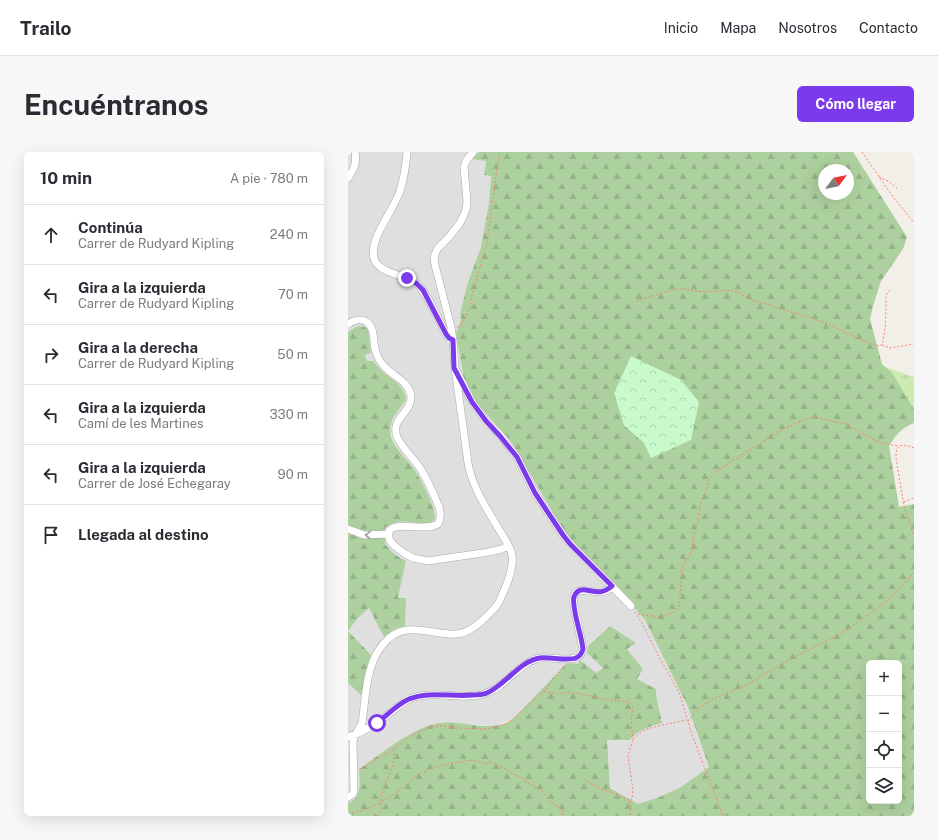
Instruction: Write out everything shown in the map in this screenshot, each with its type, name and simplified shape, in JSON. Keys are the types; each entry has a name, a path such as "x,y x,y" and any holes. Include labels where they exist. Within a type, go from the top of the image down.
{"street":[{"path":"348,178 355,166 355,152"},
{"path":"407,152 400,192 374,246 375,262 382,269 412,280 420,286 446,334 453,340"},
{"path":"351,736 362,724 372,662 387,639 401,631 408,630 455,634 465,631 477,625 497,607 508,582 512,555 471,478 454,368 451,327 434,259 438,248 456,228 466,210 467,201 464,167 466,161 473,152"},
{"path":"348,324 356,320 360,320 364,321 372,328 375,350 378,356 385,367 403,380 409,390 411,400 409,406 395,426 396,435 402,446 424,474 440,512 440,520 435,526 396,527 390,530 390,542 407,555 428,561 489,552 508,546"},
{"path":"454,368 472,402 517,457 535,493 563,535 631,606"},
{"path":"348,529 364,535 389,534"},
{"path":"351,736 368,729 410,699 429,694 466,696 486,694 533,660 538,658 571,659 578,657 583,652 583,649 574,606 575,594 583,590 603,592 612,586"},
{"path":"348,797 353,794 354,791 353,742 351,736"}],"path":[{"path":"451,327 460,327 469,309 487,243 500,152"},
{"path":"862,152 878,176 914,223"},
{"path":"878,176 897,188"},
{"path":"637,301 671,290 682,289 706,292 726,290 737,292 754,301 767,304 780,310 810,317 861,340 879,346 881,345 890,348 914,344"},
{"path":"881,345 883,342 885,326 886,297 890,290"},
{"path":"638,614 660,617 674,612 679,606 683,564 689,557 692,549 693,534 698,524 699,507 709,479 729,462 785,428 812,417 847,424 881,443 899,446 903,445 914,448"},
{"path":"899,446 896,451 896,458 903,502 914,536"},
{"path":"903,502 914,498"},
{"path":"633,739 642,731 687,720 700,707 711,700 744,686 789,660 846,631 892,597 914,574"},
{"path":"631,606 638,614 658,656 679,692 687,720 723,816"},
{"path":"354,772 394,749 408,738 433,726 486,729 506,724 544,691 571,659"},
{"path":"544,691 551,693 577,693 602,699 629,702 632,704 633,739 628,756 633,790 632,799 630,800 630,816"},
{"path":"377,816 381,808 383,790 393,765 394,749"},
{"path":"348,813 363,811 400,790 416,776 430,768 471,760 487,764 489,762 493,762 497,766 506,768 543,792 551,803 563,811 562,816"},
{"path":"584,779 598,788 630,800"}],"shaded area":[{"path":"348,152 478,152 472,158 486,161 484,174 491,176 484,236 468,282 460,314 461,320 456,333 479,406 511,441 565,533 613,583 645,620 688,707 709,767 681,787 659,797 638,804 610,788 607,740 630,740 635,734 645,728 662,723 656,689 637,679 643,669 627,649 635,643 610,626 588,646 587,653 603,668 596,673 580,661 514,718 504,723 493,726 440,723 417,731 359,769 359,793 357,798 348,803 348,683 362,696 366,668 371,655 348,631 358,618 369,608 384,637 394,629 406,599 398,599 406,561 394,554 385,544 385,528 393,522 403,521 426,524 432,523 434,520 432,504 415,471 398,450 393,440 391,423 395,416 388,376 380,370 374,361 367,361 365,355 371,352 368,330 354,328 348,332"}],"green space":[{"path":"479,152 853,152 907,237 903,249 881,281 870,319 882,364 892,373 914,409 914,423 899,432 889,446 899,507 914,504 914,816 348,816 348,803 353,801 359,789 359,769 408,735 429,726 447,722 479,726 495,726 507,722 514,718 567,663 578,664 580,660 596,673 603,668 587,653 588,646 610,626 636,643 627,649 643,669 637,679 656,689 662,723 641,731 630,740 607,740 610,788 638,804 659,797 681,787 709,767 688,707 645,620 613,583 565,533 511,441 479,406 465,385 456,333 461,320 460,314 468,282 481,247 489,203 491,176 484,175 486,161 472,159"},
{"path":"359,326 365,327 368,330 371,353 365,355 367,361 374,361 382,371 400,386 405,395 406,400 395,415 390,431 394,444 412,466 422,482 430,500 435,518 432,523 425,524 402,521 391,524 385,528 385,544 394,554 406,561 398,598 406,598 405,626 394,629 384,637 369,608 358,618 348,631 348,332"},
{"path":"631,356 681,380 699,402 691,440 651,458 644,443 624,425 614,393"},
{"path":"885,367 914,377 914,410"},
{"path":"348,631 371,655 365,676 362,696 348,683"}],"route":[{"path":"377,723 410,699 429,694 454,696 486,694 533,660 538,658 567,659 578,657 583,652 583,649 573,601 575,594 580,590 603,592 612,586 563,535 535,493 517,457 472,402 454,368 453,340 446,334 423,290 420,286 407,278"}]}
